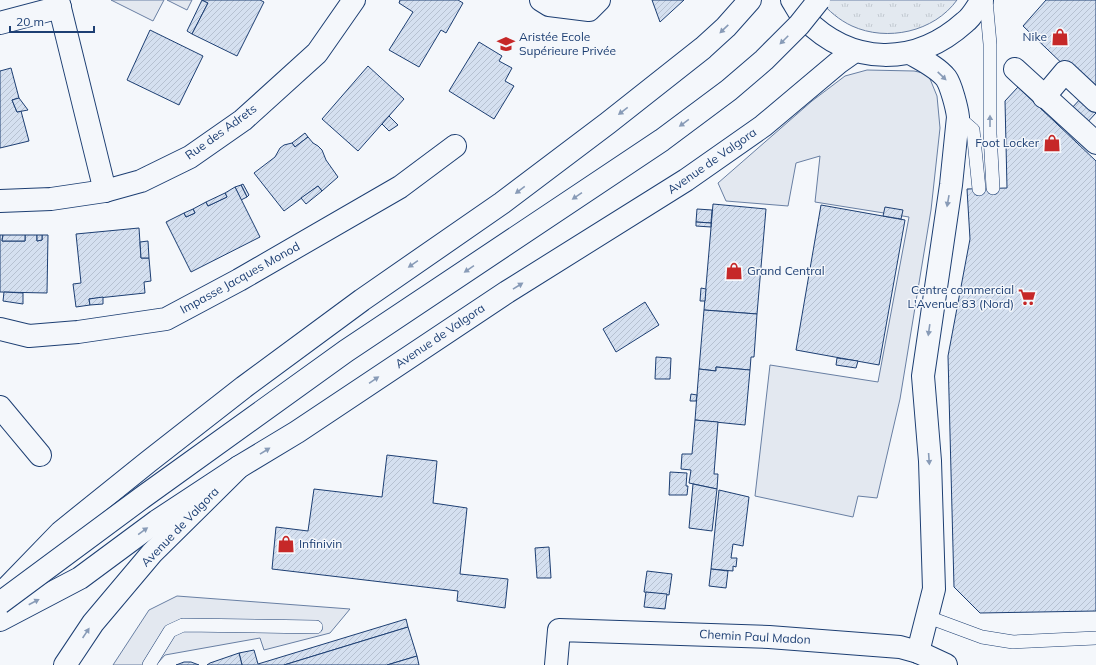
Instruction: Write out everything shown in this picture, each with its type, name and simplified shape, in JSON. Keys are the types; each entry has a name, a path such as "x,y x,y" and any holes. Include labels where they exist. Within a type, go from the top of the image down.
{"main road":[{"name":"Rue des Adrets","path":"0,201 51,198 106,191 141,181 190,157 243,120 317,53 354,0"},
{"path":"541,0 549,5 589,10 599,0"},
{"path":"0,595 61,532 148,462 244,387 362,300 502,203 608,123 703,48 726,28 750,0"},
{"path":"792,0 803,17 827,38 856,51 883,56 910,53 940,42 967,21 982,0"},
{"path":"0,603 143,497 346,351 662,140 729,90 764,60 799,25 819,0"},
{"path":"0,23 59,4 106,191"},
{"name":"Avenue de Valgora","path":"65,665 93,623 152,553 239,467 303,427 507,292 686,180 763,126 838,63 856,51"},
{"path":"910,53 931,65 946,79 956,106 958,117 951,185 923,376 930,461 934,589 918,652"},
{"path":"1015,69 1096,144"},
{"path":"1044,97 1066,72 1096,101"},
{"name":"Impasse Jacques Monod","path":"0,329 29,336 78,332 166,319 239,280 400,187 456,146"},
{"path":"0,407 40,455"},
{"path":"0,620 80,578 157,522 239,467"},
{"name":"Chemin Paul Madon","path":"556,665 559,630 769,637 900,647 918,652 946,665"}],"lane":[{"path":"986,0 990,44 990,134 993,188"},
{"path":"958,117 973,130 979,189"},
{"path":"928,617 982,637 1013,642 1096,638"},
{"path":"149,665 170,631 183,625 316,627"}],"green space":[{"path":"819,0 957,0 936,20 923,27 895,33 880,33 866,31 852,26 834,15"}],"shaded area":[{"path":"111,0 164,0 153,21"},
{"path":"167,0 192,0 187,10"},
{"path":"867,70 914,71 928,74 937,96 940,128 931,210 900,399 877,498 858,496 853,517 755,496 770,365 878,382 909,217 815,202 820,156 796,163 788,206 726,201 718,183 812,101 845,76"},
{"path":"177,596 350,609 330,633 264,650 260,638 165,655 156,665 113,665 149,610"}],"building":[{"path":"202,0 208,3 192,34 187,31"},
{"path":"202,0 260,0 264,2 237,56 192,34 208,3"},
{"path":"400,0 458,0 463,3 446,33 441,30 419,67 389,50 413,12 399,3"},
{"path":"652,0 684,0 660,22"},
{"path":"1046,0 1096,0 1096,96 1023,26"},
{"path":"150,30 203,56 179,105 127,80"},
{"path":"479,42 502,56 499,61 512,68 505,81 514,86 494,119 449,91"},
{"path":"368,66 404,99 358,151 322,119"},
{"path":"11,68 19,98 12,100 17,112 21,111 29,141 0,148 0,71"},
{"name":"Centre commercial L'Avenue 83 (Nord)","path":"1018,87 1096,161 1096,611 980,613 954,587 948,356 970,239 967,189 1007,188 1005,101"},
{"path":"1084,95 1096,106 1096,113 1084,126 1069,111"},
{"path":"19,98 28,110 17,112 12,100"},
{"path":"389,116 398,125 389,131 382,124"},
{"path":"305,133 308,137 295,147 292,143"},
{"path":"308,137 322,150 326,160 338,177 322,191 318,186 284,211 254,173 275,157 280,148 284,145 292,143 295,147"},
{"path":"243,184 249,195 247,197 241,185"},
{"path":"241,185 247,197 241,200 235,187"},
{"path":"318,186 322,191 306,204 301,198"},
{"path":"235,187 260,237 191,272 166,222 184,213 186,217 195,213 193,209 206,202 208,206 227,197 225,193"},
{"path":"225,193 227,197 208,206 206,202"},
{"name":"Grand Central","path":"713,204 766,209 757,314 704,310"},
{"path":"821,205 905,220 879,365 796,350"},
{"path":"885,207 903,210 901,219 883,216"},
{"path":"193,209 195,213 186,217 184,213"},
{"path":"697,209 712,210 711,223 696,222"},
{"path":"696,222 711,223 711,227 696,226"},
{"path":"139,228 141,258 149,258 151,281 144,282 145,293 89,299 90,305 76,307 73,284 81,283 76,234"},
{"path":"0,235 3,235 2,241 25,241 25,235 37,235 37,241 42,240 42,235 48,235 47,293 0,292"},
{"path":"3,235 25,235 25,241 2,241"},
{"path":"37,235 42,235 42,240 37,241"},
{"path":"148,241 149,258 141,258 140,242"},
{"path":"701,288 706,289 705,301 700,301"},
{"path":"4,292 23,293 23,304 3,301"},
{"path":"103,297 103,304 90,305 89,299"},
{"path":"645,302 659,325 616,352 603,329"},
{"path":"704,310 757,314 754,357 751,357 750,370 716,367 716,371 699,369"},
{"path":"656,357 671,358 670,379 655,379"},
{"path":"837,358 858,361 856,368 836,365"},
{"path":"716,367 750,370 745,425 695,420 699,369 716,371"},
{"path":"691,394 697,395 696,401 690,401"},
{"path":"695,420 718,422 714,474 718,474 717,489 689,483 691,470 681,469 682,454 692,454"},
{"path":"387,455 437,461 433,503 467,508 460,574 508,579 505,608 457,601 458,591 272,569 276,527 308,531 314,489 382,497"},
{"path":"670,472 687,473 687,495 669,495"},
{"path":"693,484 717,489 712,531 689,528"},
{"path":"719,490 749,497 743,546 733,544 731,558 737,558 736,567 733,566 733,571 711,569"},
{"path":"549,547 551,578 537,578 535,548"},
{"path":"711,569 728,571 726,588 709,586"},
{"path":"647,571 672,574 669,595 644,592"},
{"path":"646,592 667,594 665,609 644,607"},
{"path":"406,619 408,627 284,665 242,665 239,653 254,650 258,664"},
{"path":"408,627 417,656 387,665 284,665"},
{"path":"239,653 242,665 207,665 210,663"},
{"path":"417,656 419,665 387,665"},
{"path":"184,662 191,662 199,665 176,665"}],"place":[{"name":"Nike","path":"1060,37"},
{"name":"Aristée Ecole Supérieure Privée","path":"506,44"},
{"name":"Foot Locker","path":"1052,143"},
{"name":"Grand Central","path":"734,271"},
{"name":"Centre commercial L'Avenue 83 (Nord)","path":"1027,297"},
{"name":"Infinivin","path":"286,544"}]}
